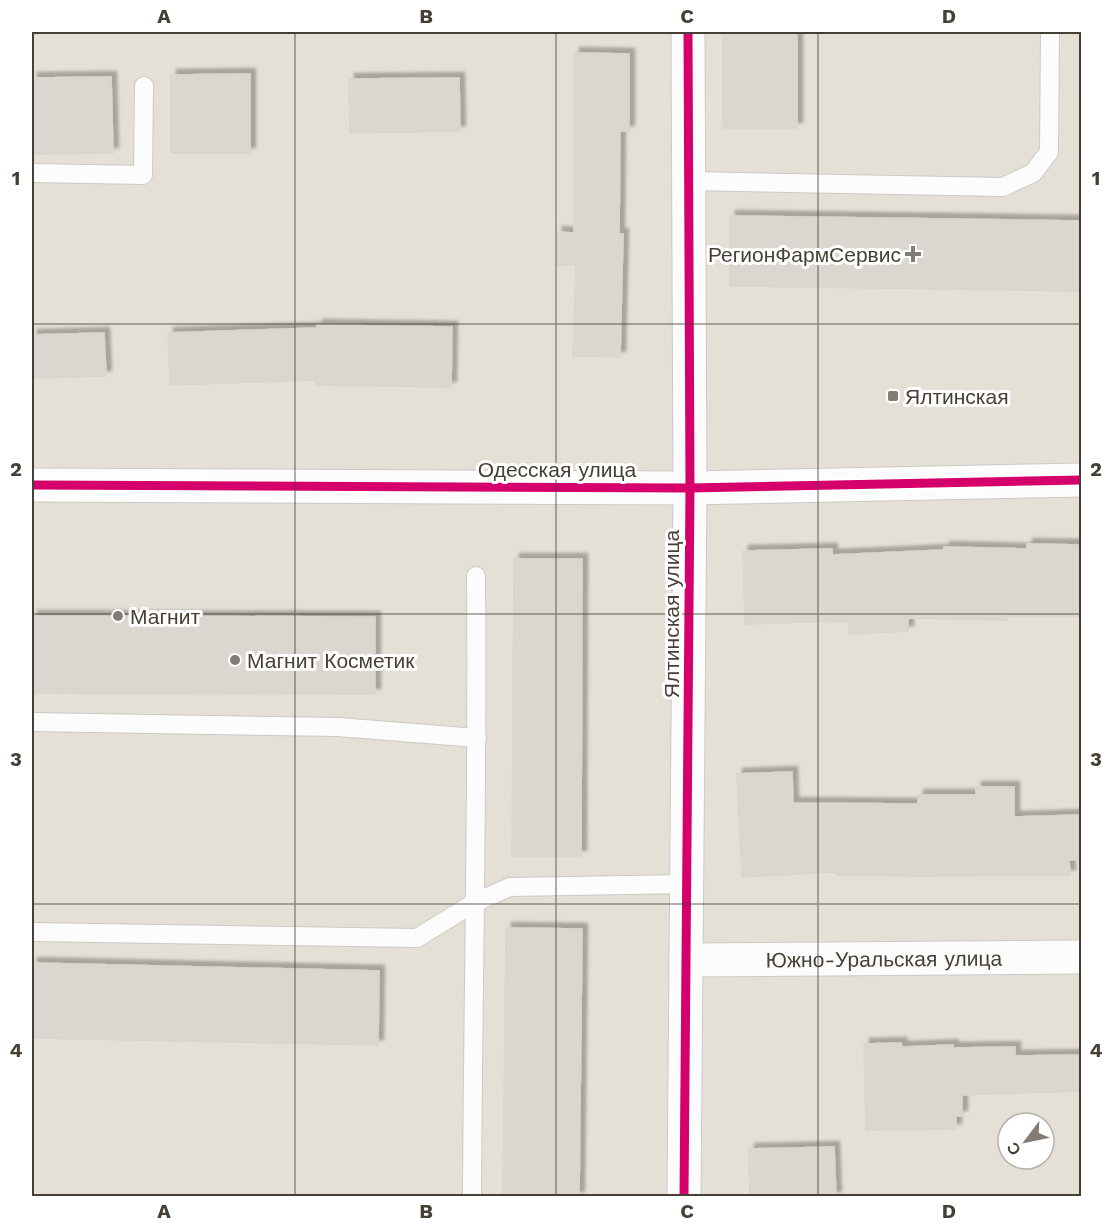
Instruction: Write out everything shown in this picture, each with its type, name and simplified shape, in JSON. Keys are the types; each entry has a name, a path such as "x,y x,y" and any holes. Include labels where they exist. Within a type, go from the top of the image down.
{"street":[{"name":"Ялтинская улица","path":"684,1197 690,488 688,32"},
{"name":"Одесская улица","path":"32,485 690,488 1082,480"},
{"name":"Южно-Уральская улица","path":"686,960 1082,957"}],"lane":[{"path":"690,182 1003,187 1034,173 1049,152 1050,32"},
{"path":"32,173 143,175 144,86"},
{"path":"472,1197 477,738 476,576"},
{"path":"32,722 338,728 477,738"},
{"path":"32,932 417,938 474,903 510,887 687,884"}],"shaded area":[{"path":"32,32 1081,32 1081,1196 32,1196"}],"building":[{"path":"723,32 797,32 797,128 723,128"},
{"path":"574,53 629,54 629,131 620,131 619,234 623,234 620,357 573,356 576,265 557,265 557,232 574,233"},
{"path":"250,74 250,153 171,153 171,75"},
{"path":"111,77 113,153 32,154 32,78"},
{"path":"459,78 460,131 350,133 349,79"},
{"path":"730,216 1082,221 1082,291 730,286"},
{"path":"317,325 452,327 451,387 316,385 316,380 170,385 168,333 317,328"},
{"path":"104,333 106,376 32,378 32,335"},
{"path":"1027,544 1082,545 1082,616 1007,616 1007,620 908,618 908,631 849,634 849,621 745,624 743,551 832,549 832,555 944,550 944,547 1027,549"},
{"path":"514,559 582,559 581,856 512,856"},
{"path":"32,616 375,617 375,694 32,693"},
{"path":"792,772 793,803 918,804 918,795 976,795 976,787 1014,787 1014,817 1080,815 1081,859 1069,860 1070,875 837,875 837,872 742,877 737,774"},
{"path":"506,928 582,929 579,1197 503,1197"},
{"path":"32,963 379,971 378,1045 32,1038"},
{"path":"901,1043 902,1047 953,1045 953,1048 1015,1047 1015,1056 1082,1055 1082,1091 962,1095 962,1116 956,1116 956,1129 866,1130 864,1044"},
{"path":"834,1147 836,1197 750,1197 749,1149"}],"cycle path":[{"path":"684,1196 690,488 688,32"},
{"path":"32,485 690,488 1082,480"}],"place":[{"name":"РегионФармСервис","path":"913,254"},
{"name":"Ялтинская","path":"893,396"},
{"name":"Магнит","path":"118,616"},
{"name":"Магнит Косметик","path":"235,660"}]}
